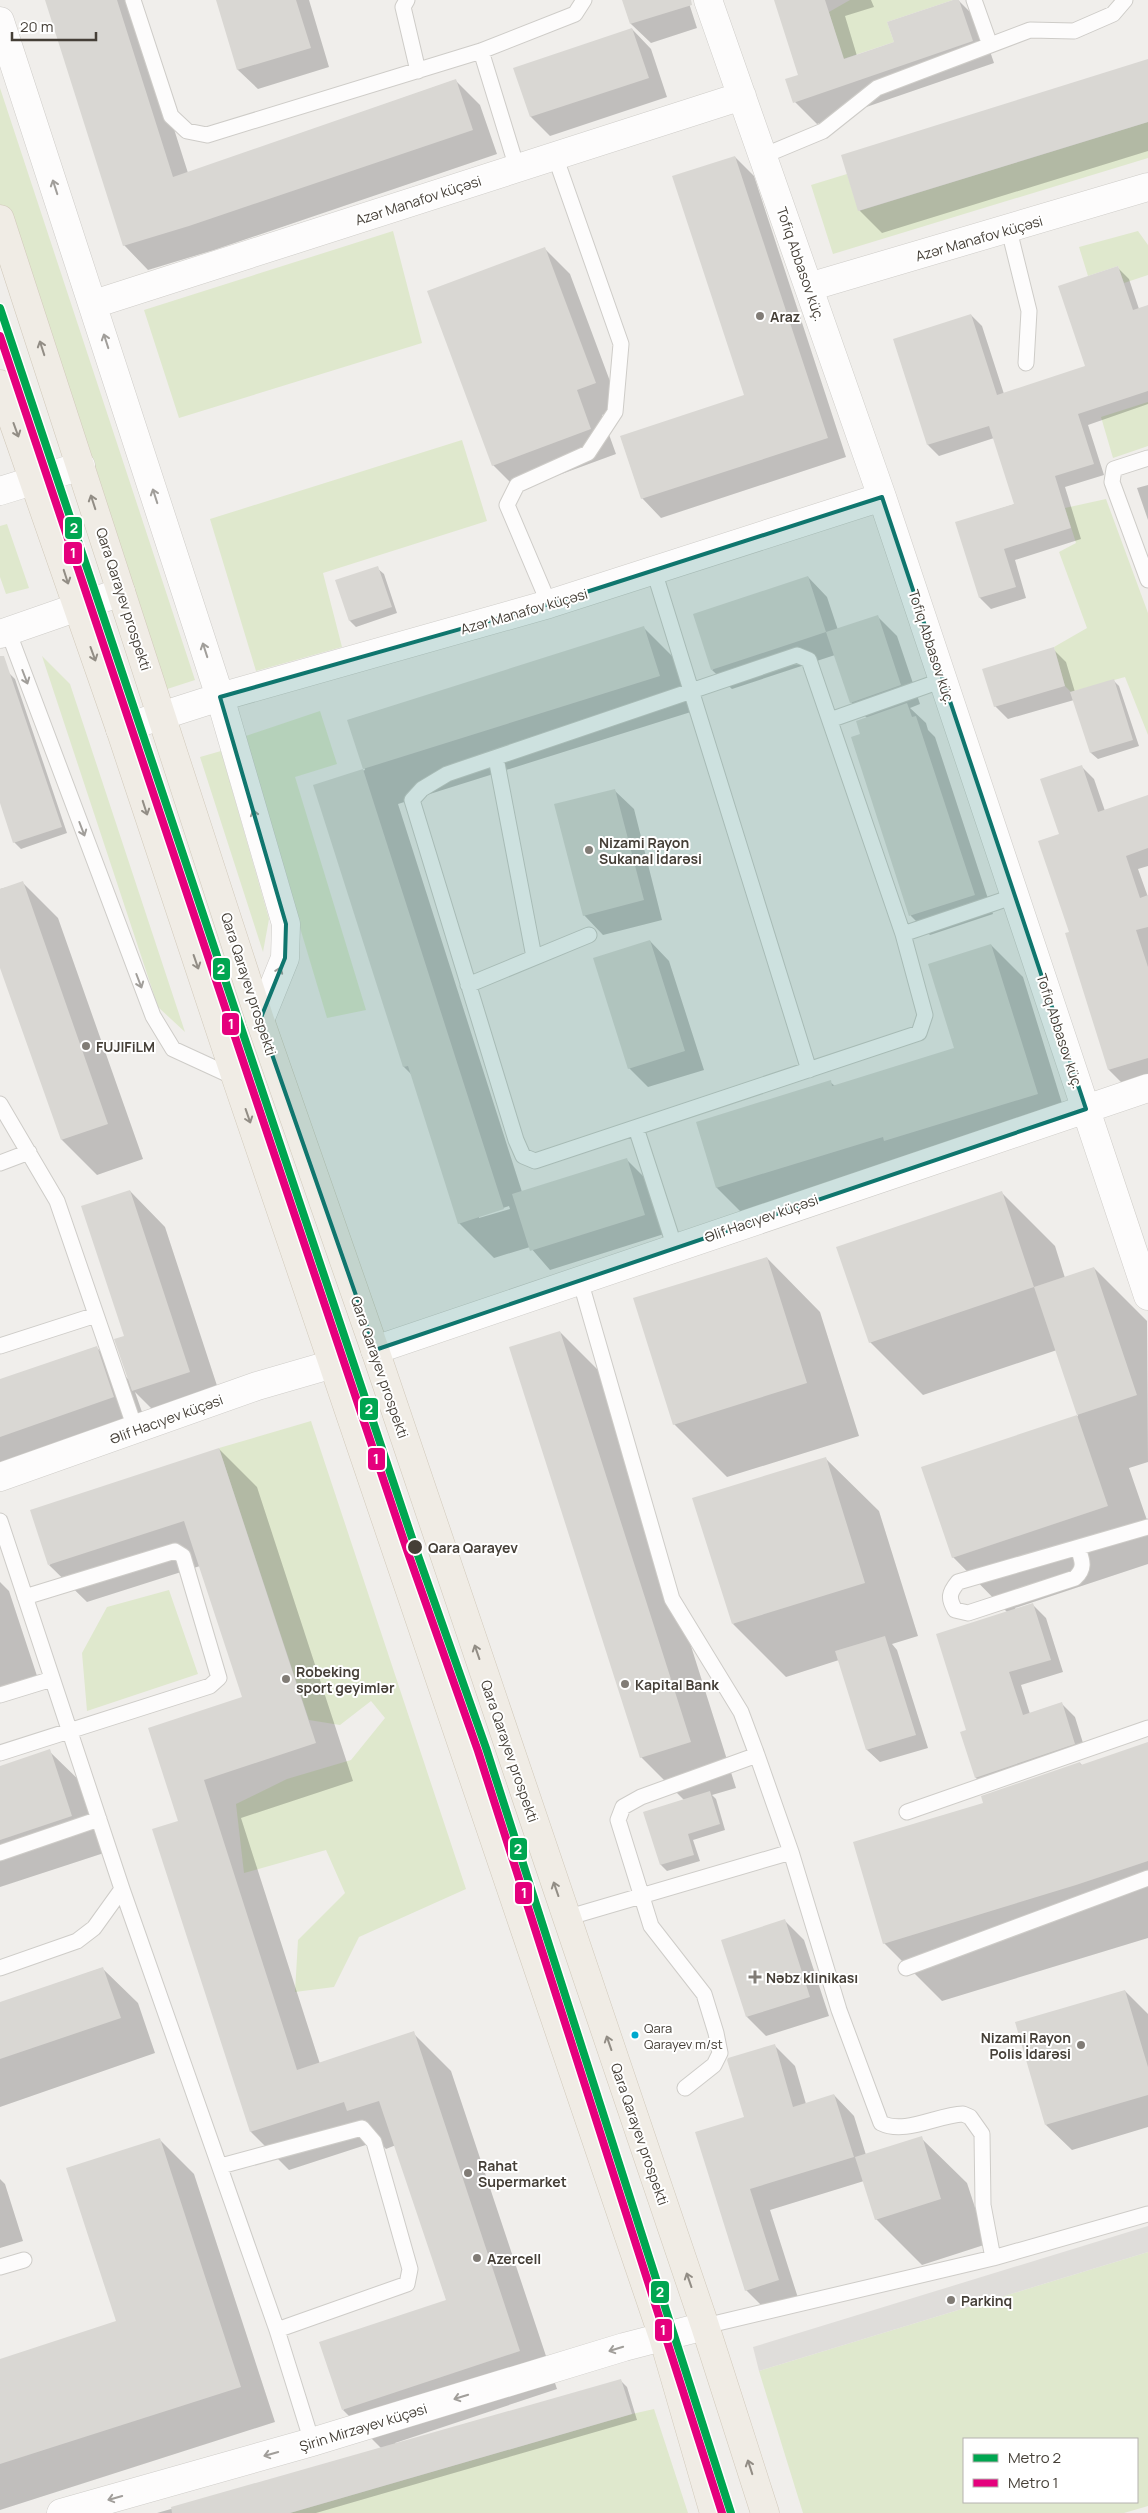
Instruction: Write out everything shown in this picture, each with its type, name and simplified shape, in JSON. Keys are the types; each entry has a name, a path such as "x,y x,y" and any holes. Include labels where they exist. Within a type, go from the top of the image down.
{"main road":[{"name":"Qara Qarayev prospekti","path":"0,219 82,466 260,1020 705,2326 765,2513"},
{"path":"0,384 76,608 120,729 236,1078 663,2337 714,2513"}],"street":[{"name":"Tofiq Abbasov küç.","path":"708,0 882,498 1148,1296"},
{"path":"0,21 94,304 220,697 286,924 285,958 260,1020"},
{"name":"Azər Manafov küçəsi","path":"94,304 742,96"},
{"name":"Azər Manafov küçəsi","path":"809,287 1009,230 1148,187"},
{"path":"0,491 82,466"},
{"name":"Azər Manafov küçəsi","path":"120,729 220,697 549,604 882,498"},
{"path":"3,626 76,608 121,592"},
{"name":"Əlif Hacıyev küçəsi","path":"374,1350 1148,1088"},
{"name":"Əlif Hacıyev küçəsi","path":"0,1477 136,1431 257,1386 333,1364"},
{"name":"Şirin Mirzəyev küçəsi","path":"61,2513 312,2442 624,2347 705,2326"}],"lane":[{"path":"133,0 171,116 187,131 207,135 481,51 575,14 584,0"},
{"path":"407,0 403,7 418,71"},
{"path":"974,0 990,45"},
{"path":"763,156 823,130 877,88 1030,30 1074,31 1113,14 1125,0"},
{"path":"481,51 517,168"},
{"path":"549,604 507,505 517,485 588,453 615,412 621,344 555,156"},
{"path":"1009,230 1029,311 1026,363"},
{"path":"1148,458 1114,469 1112,482 1148,580"},
{"path":"654,571 809,1070"},
{"path":"3,626 153,1016 173,1049 236,1078"},
{"path":"797,655 809,660 903,934 925,1015 919,1033 535,1161 523,1156 468,985 412,800 422,789 447,774 692,692 797,655"},
{"path":"830,720 943,680"},
{"path":"496,758 534,957"},
{"path":"903,934 1014,896"},
{"path":"468,985 588,935"},
{"path":"0,1104 57,1201 136,1431"},
{"path":"636,1128 675,1248"},
{"path":"0,1162 29,1152"},
{"path":"580,1280 672,1600 741,1712 790,1852 839,2010 881,2123 888,2126 901,2126 963,2114 970,2117 982,2134 983,2205 993,2258"},
{"path":"0,1329 3,1345 96,1314"},
{"path":"0,1521 122,1889 221,2166 277,2330 312,2442"},
{"path":"1078,1548 1083,1565 1082,1572 1075,1578 968,1613 954,1610 949,1600 951,1591 958,1582 1148,1527"},
{"path":"0,1753 210,1686 219,1678 183,1556 176,1551 25,1597"},
{"path":"0,1695 52,1679"},
{"path":"907,1812 1148,1728"},
{"path":"685,2088 714,2065 720,2053 719,2046 704,1994 651,1926 618,1820 623,1807 640,1797 757,1755"},
{"path":"0,1853 99,1819"},
{"path":"566,1918 790,1852"},
{"path":"906,1968 1148,1878"},
{"path":"0,1968 77,1941 94,1928 122,1889"},
{"path":"221,2166 362,2128 374,2142 410,2269 407,2284 277,2330"},
{"path":"705,2326 993,2258 1148,2214"},
{"path":"0,2267 24,2260"}],"highlighted area":[{"path":"882,497 1086,1109 375,1350 260,1020 285,958 286,924 220,697 549,604"}],"green space":[{"path":"850,0 953,0 887,22 894,42 843,59 829,12"},
{"path":"0,88 195,680 161,691 0,204"},
{"path":"1148,122 1148,158 833,254 811,185 847,174 859,211"},
{"path":"393,231 422,343 179,418 144,310"},
{"path":"1138,231 1148,245 1148,275 1124,283 1118,266 1088,276 1079,247"},
{"path":"1148,402 1148,446 1113,458 1101,417"},
{"path":"462,440 487,521 323,573 342,647 256,671 210,519"},
{"path":"1106,499 1148,613 1148,735 1125,677 1071,692 1065,686 1054,647 1087,628 1059,552 1076,543 1065,508"},
{"path":"7,524 29,588 6,594 0,577 0,526"},
{"path":"42,656 70,684 185,1032 158,1007"},
{"path":"320,711 337,764 295,777 366,1010 327,1018 243,737"},
{"path":"221,751 269,919 263,952 200,757"},
{"path":"311,1421 466,1889 359,1937 334,1987 295,1992 298,1940 345,1893 326,1850 244,1873 236,1804 287,1779 351,1760 385,1718 371,1701 340,1725 309,1720 219,1448"},
{"path":"169,1590 198,1674 87,1711 82,1653 107,1607"},
{"path":"1148,2252 1148,2506 1124,2513 803,2513 759,2371"},
{"path":"654,2409 688,2513 290,2513 632,2414"}],"shaded area":[{"name":"Parkinq","path":"1148,2226 1148,2252 759,2371 753,2347"}],"building":[{"path":"45,0 117,0 173,177 456,79 473,130 189,226 123,246"},
{"path":"216,0 296,0 311,48 237,70"},
{"path":"622,0 691,0 692,5 630,24"},
{"path":"774,0 825,0 844,59 894,42 887,22 953,0 959,0 973,41 793,103 785,79 798,75"},
{"path":"632,28 649,78 530,117 513,68"},
{"path":"1148,59 1148,122 858,211 841,155"},
{"path":"735,156 828,438 641,499 620,436 744,395 672,176"},
{"path":"545,247 596,383 577,390 591,429 492,466 427,291"},
{"path":"1118,266 1133,310 1148,305 1148,391 1078,414 1094,464 1055,476 1071,528 1004,549 1016,587 979,598 955,522 1014,504 989,426 927,445 893,339 971,314 997,395 1085,366 1058,286"},
{"path":"378,566 392,607 349,621 335,580"},
{"path":"808,576 826,632 711,670 693,614"},
{"path":"878,615 901,685 850,703 826,632"},
{"path":"644,626 660,676 363,769 347,720"},
{"path":"1054,647 1065,686 994,707 982,669"},
{"path":"0,656 4,656 62,827 13,843 0,803"},
{"path":"1114,679 1133,740 1090,753 1070,692"},
{"path":"907,703 912,717 916,716 975,895 909,916 851,737 860,734 856,721"},
{"path":"1082,765 1098,812 1148,795 1148,848 1126,856 1140,898 1148,895 1148,927 1136,930 1148,967 1148,1058 1108,1070 1065,933 1069,932 1038,841 1059,834 1040,779"},
{"path":"363,769 504,1209 458,1224 408,1066 403,1067 313,785"},
{"path":"615,789 644,900 583,916 554,804"},
{"path":"23,881 108,1124 61,1140 0,968 0,889"},
{"path":"650,940 685,1051 628,1069 593,958"},
{"path":"991,944 1038,1094 884,1141 883,1137 716,1188 696,1122 831,1080 832,1086 954,1048 928,964"},
{"path":"627,1158 645,1215 530,1251 512,1194"},
{"path":"130,1190 190,1372 132,1391 114,1339 124,1336 81,1206"},
{"path":"1002,1191 1034,1287 869,1343 836,1247"},
{"path":"767,1257 807,1383 673,1425 633,1298"},
{"path":"1094,1267 1137,1395 1077,1415 1034,1287"},
{"path":"560,1331 691,1742 640,1758 509,1347"},
{"path":"97,1346 114,1397 0,1437 0,1379"},
{"path":"1077,1415 1108,1506 952,1558 921,1467"},
{"path":"219,1448 316,1743 204,1780 297,2070 414,2031 520,2351 342,2410 319,2342 446,2300 379,2101 347,2111 344,2102 250,2132 152,1829 178,1821 148,1728 242,1697 184,1521 48,1565 30,1510"},
{"path":"826,1457 865,1583 732,1624 692,1498"},
{"path":"1033,1603 1051,1660 1009,1672 1023,1715 1062,1702 1075,1744 975,1778 960,1732 966,1730 936,1634"},
{"path":"885,1636 916,1735 866,1750 835,1651"},
{"path":"1148,1742 1148,1861 883,1944 853,1842 983,1803 981,1796 1080,1762 1081,1765"},
{"path":"50,1749 72,1816 0,1840 0,1766"},
{"path":"710,1791 720,1824 688,1834 694,1855 660,1865 643,1812"},
{"path":"785,1919 810,1997 746,2017 721,1940"},
{"path":"103,1967 121,2018 0,2059 0,2002"},
{"name":"Nizami Rayon Polis İdarəsi","path":"1125,1990 1148,2067 1148,2095 1045,2125 1015,2022"},
{"path":"775,2044 793,2107 834,2094 854,2157 750,2189 779,2280 745,2291 695,2132 744,2117 727,2060 728,2058"},
{"path":"922,2136 941,2199 875,2220 855,2157"},
{"path":"160,2138 241,2387 0,2464 0,2359 116,2321 66,2168"},
{"path":"621,2379 632,2414 290,2513 172,2513 171,2507"}],"metro line":[{"name":"2","path":"0,308 415,1547 486,1748 731,2513"},
{"name":"1","path":"0,336 407,1550 478,1751 722,2513"}],"place":[{"name":"Araz","path":"760,316"},
{"name":"Nizami Rayon Sukanal İdarəsi","path":"589,850"},
{"name":"FUJIFiLM","path":"86,1046"},
{"name":"Qara Qarayev","path":"415,1547"},
{"name":"Robeking sport geyimlər","path":"286,1679"},
{"name":"Kapital Bank","path":"625,1684"},
{"name":"Nəbz klinikası","path":"755,1977"},
{"name":"Qara Qarayev m/st","path":"635,2035"},
{"name":"Nizami Rayon Polis İdarəsi","path":"1081,2045"},
{"name":"Rahat Supermarket","path":"468,2173"},
{"name":"Azercell","path":"477,2258"},
{"name":"Parkinq","path":"951,2300"}]}
